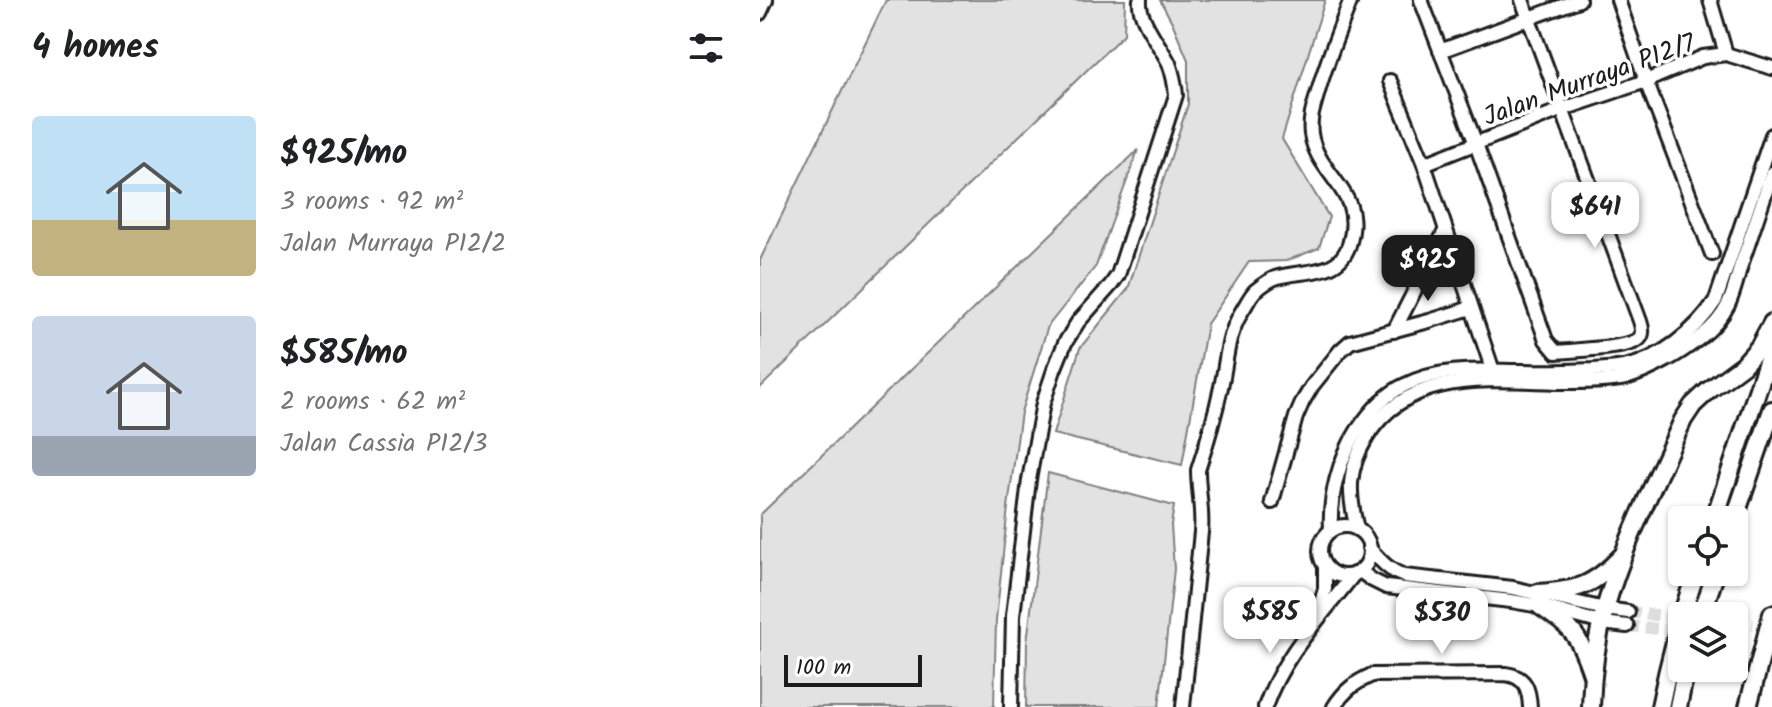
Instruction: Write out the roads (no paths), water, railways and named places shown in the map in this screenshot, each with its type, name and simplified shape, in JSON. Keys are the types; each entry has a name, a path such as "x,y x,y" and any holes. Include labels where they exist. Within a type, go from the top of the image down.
{"main road":[{"path":"1591,707 1592,675 1604,616 1625,553 1683,420 1708,391 1743,365 1759,347 1772,323"},
{"path":"1719,506 1772,347"},
{"path":"1739,506 1772,410"},
{"path":"1539,600 1589,584 1607,572 1625,553"},
{"path":"1660,707 1692,586"},
{"path":"1539,600 1567,624 1583,646 1592,675"},
{"path":"1748,707 1765,630"},
{"path":"1757,674 1772,662"},
{"path":"1678,707 1683,682"}],"street":[{"path":"760,13 766,0"},
{"path":"1011,707 1013,616 1029,480 1043,403 1065,343 1078,322 1118,275 1176,95 1170,65 1140,13 1140,0"},
{"path":"1183,707 1201,532 1198,470 1221,386 1228,341 1253,293 1274,278 1332,266 1345,255 1350,242 1353,214 1343,189 1316,151 1310,119 1328,58 1351,0"},
{"path":"1421,0 1551,349 1556,352 1597,350 1634,342 1643,331 1640,321 1522,0"},
{"path":"1440,51 1579,0"},
{"path":"1618,0 1712,254"},
{"path":"1710,0 1726,54"},
{"name":"Jalan Murraya P12/7","path":"1424,164 1703,57 1726,54 1772,68"},
{"path":"1390,81 1424,164 1494,376"},
{"path":"1357,529 1350,491 1351,472 1361,446 1382,416 1407,397 1435,385 1494,376 1624,367 1652,357 1706,316 1716,300 1772,135"},
{"path":"1331,530 1329,509 1350,441 1376,406 1402,386 1429,375 1467,369 1494,376 1600,381 1626,378 1659,365 1696,341 1728,307 1772,173"},
{"path":"1394,331 1445,231"},
{"path":"1272,502 1296,417 1312,386 1340,351 1350,342 1471,308"},
{"path":"1265,707 1273,685 1292,653 1368,560 1366,537 1357,529 1344,526 1331,530 1321,542 1325,589 1314,623"},
{"path":"1369,548 1385,566 1404,576 1476,583 1604,616 1628,619"},
{"path":"1325,566 1335,574 1347,576 1357,572 1386,587 1511,601 1539,600"},
{"path":"1334,707 1341,695 1355,683 1372,675 1506,674 1514,675 1526,684 1530,707"}],"tunnel":[{"path":"1628,612 1668,616"},
{"path":"1748,624 1753,625"},
{"path":"1627,626 1668,630"}]}
